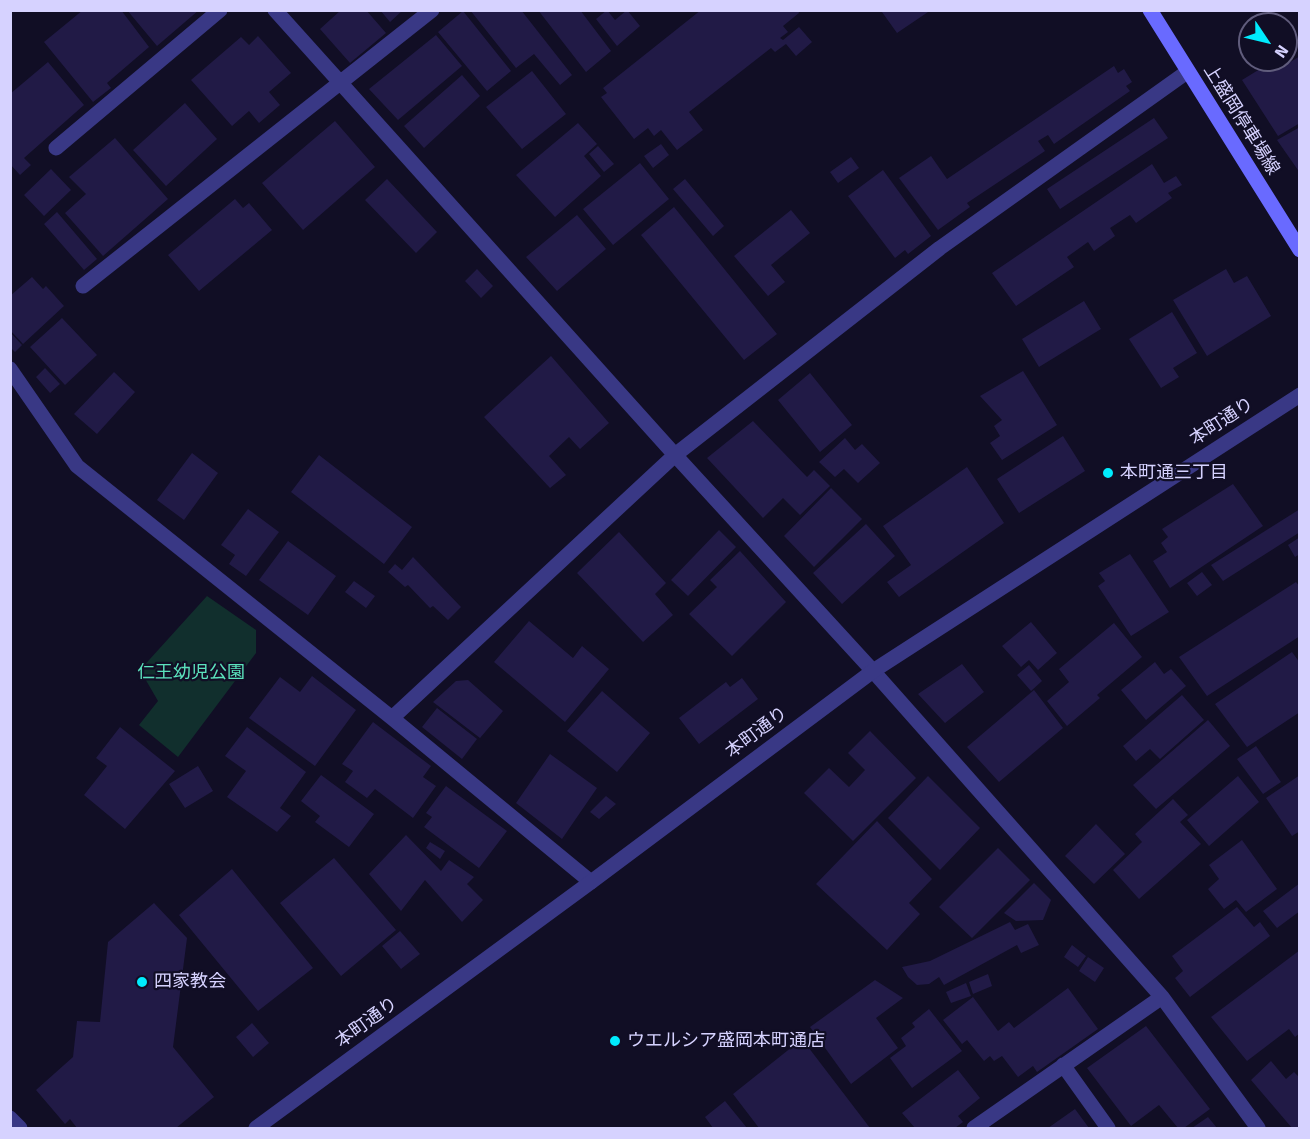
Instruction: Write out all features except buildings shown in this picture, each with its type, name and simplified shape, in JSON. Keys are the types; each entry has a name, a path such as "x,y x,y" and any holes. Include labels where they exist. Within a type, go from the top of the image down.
{"main road":[{"name":"上盛岡停車場線","path":"1150,10 1299,250"}],"street":[{"path":"56,148 220,10"},
{"path":"275,10 675,455 873,670 1162,997 1258,1128"},
{"path":"83,286 432,10"},
{"path":"392,718 675,455 940,248 1187,72"},
{"path":"10,369 77,466 392,718 591,882"},
{"name":"本町通り","path":"256,1128 591,882 873,670 1299,395"},
{"path":"974,1128 1162,997"},
{"path":"1063,1065 1108,1128"},
{"path":"10,1118 20,1128"}],"green space":[{"name":"仁王幼児公園","path":"207,596 256,630 256,653 178,757 139,725 158,701 140,670"}],"place":[{"name":"本町通三丁目","path":"1108,473"},
{"name":"四家教会","path":"142,982"},
{"name":"ウエルシア盛岡本町通店","path":"615,1041"}]}
